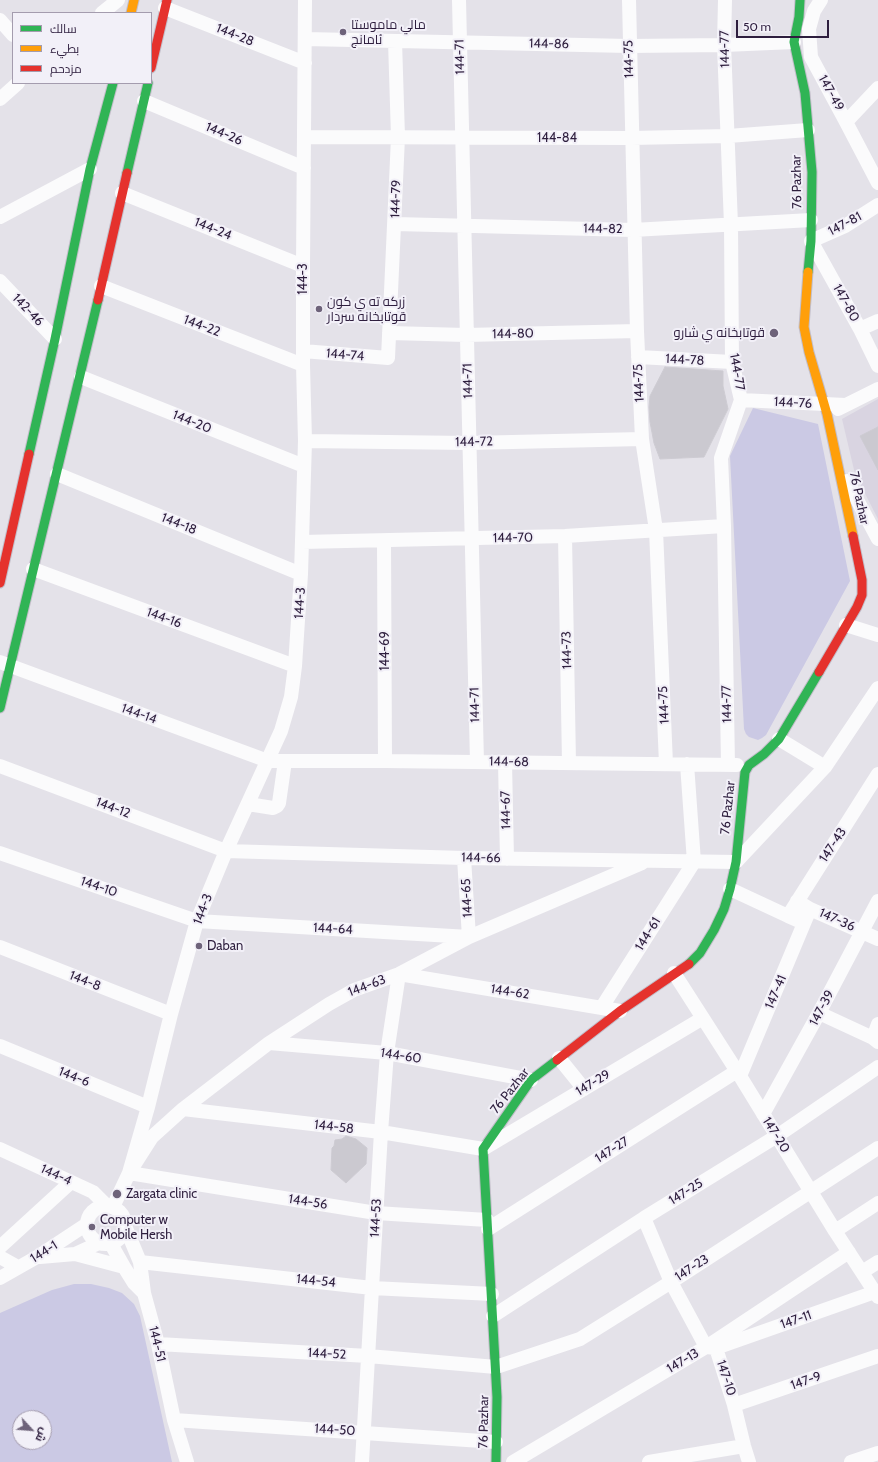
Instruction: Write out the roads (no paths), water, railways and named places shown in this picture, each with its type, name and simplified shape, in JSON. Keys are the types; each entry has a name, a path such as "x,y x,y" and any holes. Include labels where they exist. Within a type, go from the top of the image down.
{"street":[{"path":"103,12 118,0"},
{"path":"131,12 134,0"},
{"name":"144-3","path":"117,1214 148,1107 170,1014 197,921 226,851 281,731 296,666 302,574 305,441 303,266 305,0"},
{"name":"144-71","path":"459,0 476,762"},
{"name":"144-75","path":"629,0 633,230 638,357 642,439 656,530 666,764"},
{"name":"144-77","path":"725,0 724,45 731,225 732,362 742,400 721,458 724,526 728,765"},
{"name":"76 Pazhar","path":"496,1462 496,1367 484,1149 531,1080 620,1010 688,965 700,953 724,909 730,889 736,862 745,772 749,765 764,754 779,739 862,595 862,580 839,466 809,352 804,327 811,241 812,172 805,93 794,42 799,17 800,0"},
{"name":"147-49","path":"821,0 814,11 809,29 811,57 878,183"},
{"path":"152,64 166,4"},
{"name":"144-28","path":"166,4 305,63"},
{"path":"0,20 12,34"},
{"name":"144-86","path":"305,39 629,46 724,45 794,42"},
{"name":"144-79","path":"388,358 398,137 395,41"},
{"path":"0,99 17,84"},
{"path":"0,583 5,545 55,339 90,169 113,84"},
{"path":"0,708 5,664 33,569 81,378 148,84"},
{"path":"846,122 878,88"},
{"name":"144-26","path":"144,100 304,168"},
{"name":"144-84","path":"305,137 631,138 728,136 808,130"},
{"path":"0,217 90,169"},
{"name":"144-24","path":"122,193 303,266"},
{"name":"147-81","path":"811,241 845,226 878,205"},
{"name":"144-82","path":"395,224 633,230 811,220"},
{"name":"147-80","path":"811,241 860,329 878,366"},
{"name":"142-46","path":"0,282 55,339"},
{"name":"144-22","path":"101,286 303,358"},
{"path":"860,329 878,321"},
{"name":"144-80","path":"389,333 466,335 637,331"},
{"name":"144-78","path":"638,357 732,362"},
{"name":"144-74","path":"303,358 388,358"},
{"name":"144-20","path":"81,378 304,466"},
{"path":"825,409 845,405 878,389"},
{"name":"144-76","path":"742,400 825,409"},
{"name":"144-72","path":"305,441 469,443 642,439"},
{"path":"839,466 878,539"},
{"name":"144-18","path":"57,474 302,574"},
{"name":"144-70","path":"302,542 565,536 724,526"},
{"name":"144-73","path":"565,536 569,763"},
{"name":"144-69","path":"384,541 385,761"},
{"name":"144-16","path":"33,569 296,666"},
{"path":"846,625 878,635"},
{"name":"144-14","path":"5,664 268,762"},
{"path":"736,862 825,767 878,688"},
{"path":"779,739 825,767"},
{"path":"248,804 273,808 276,806 279,802 284,761"},
{"name":"144-68","path":"268,762 385,761 749,765"},
{"name":"144-67","path":"505,762 507,859"},
{"path":"686,764 694,862"},
{"name":"144-12","path":"0,766 226,851"},
{"name":"147-43","path":"800,912 878,774"},
{"name":"144-66","path":"226,851 507,859 736,862"},
{"name":"144-10","path":"0,853 197,921"},
{"name":"144-65","path":"464,858 469,937"},
{"name":"144-63","path":"128,1176 152,1137 183,1109 269,1043 329,1004 354,990 399,974 469,937 647,861"},
{"name":"144-61","path":"602,1007 694,862"},
{"name":"147-36","path":"730,889 862,931 878,939"},
{"name":"147-39","path":"763,1114 819,1013 878,901"},
{"name":"147-41","path":"739,1073 800,912"},
{"name":"144-64","path":"197,921 469,937"},
{"name":"144-8","path":"0,947 170,1014"},
{"name":"147-20","path":"674,973 739,1073 835,1231 876,1295"},
{"name":"144-62","path":"399,974 620,1010"},
{"name":"144-53","path":"362,1462 381,1132 387,1053 399,974"},
{"path":"819,1013 875,1040 878,1024"},
{"name":"147-29","path":"484,1149 703,1018"},
{"name":"144-60","path":"269,1043 387,1053 531,1080"},
{"name":"144-6","path":"0,1046 148,1107"},
{"path":"559,1058 584,1089"},
{"name":"147-25","path":"493,1316 644,1218 777,1136 878,1067"},
{"name":"147-27","path":"488,1225 739,1073"},
{"name":"144-58","path":"183,1109 381,1132 484,1149"},
{"name":"147-23","path":"496,1367 580,1339 878,1148"},
{"name":"144-4","path":"0,1149 93,1192 117,1214"},
{"name":"144-56","path":"128,1176 376,1213 488,1225"},
{"path":"0,1247 71,1182"},
{"path":"835,1231 878,1203"},
{"name":"144-1","path":"0,1278 37,1257 87,1224 91,1213 96,1209 117,1214"},
{"path":"37,1257 75,1254 121,1238 117,1214"},
{"name":"144-51","path":"117,1214 140,1262 144,1293 158,1344 174,1420 188,1462"},
{"name":"147-10","path":"644,1218 671,1282 711,1348 734,1405 749,1462"},
{"path":"87,1224 90,1236 105,1243 124,1267 134,1283 144,1293"},
{"name":"147-13","path":"513,1462 711,1348 849,1252"},
{"path":"75,1254 124,1267"},
{"path":"0,1257 18,1267"},
{"name":"144-54","path":"140,1262 372,1288 492,1294"},
{"path":"862,1272 878,1262"},
{"name":"147-11","path":"711,1348 876,1295"},
{"name":"144-52","path":"158,1344 368,1356 496,1367"},
{"name":"147-9","path":"734,1405 878,1356"},
{"name":"144-50","path":"174,1420 496,1442"},
{"path":"649,1462 744,1446"},
{"path":"852,1462 878,1453"}],"place":[{"name":"مالي ماموستا ئامانج","path":"343,32"},
{"name":"زركه ته ي كون قوتابخانه سردار","path":"319,309"},
{"name":"قوتابخانه ي شارو","path":"774,333"},
{"name":"Daban","path":"199,946"},
{"name":"Zargata clinic","path":"117,1194"},
{"name":"Computer w Mobile Hersh","path":"92,1227"}]}
